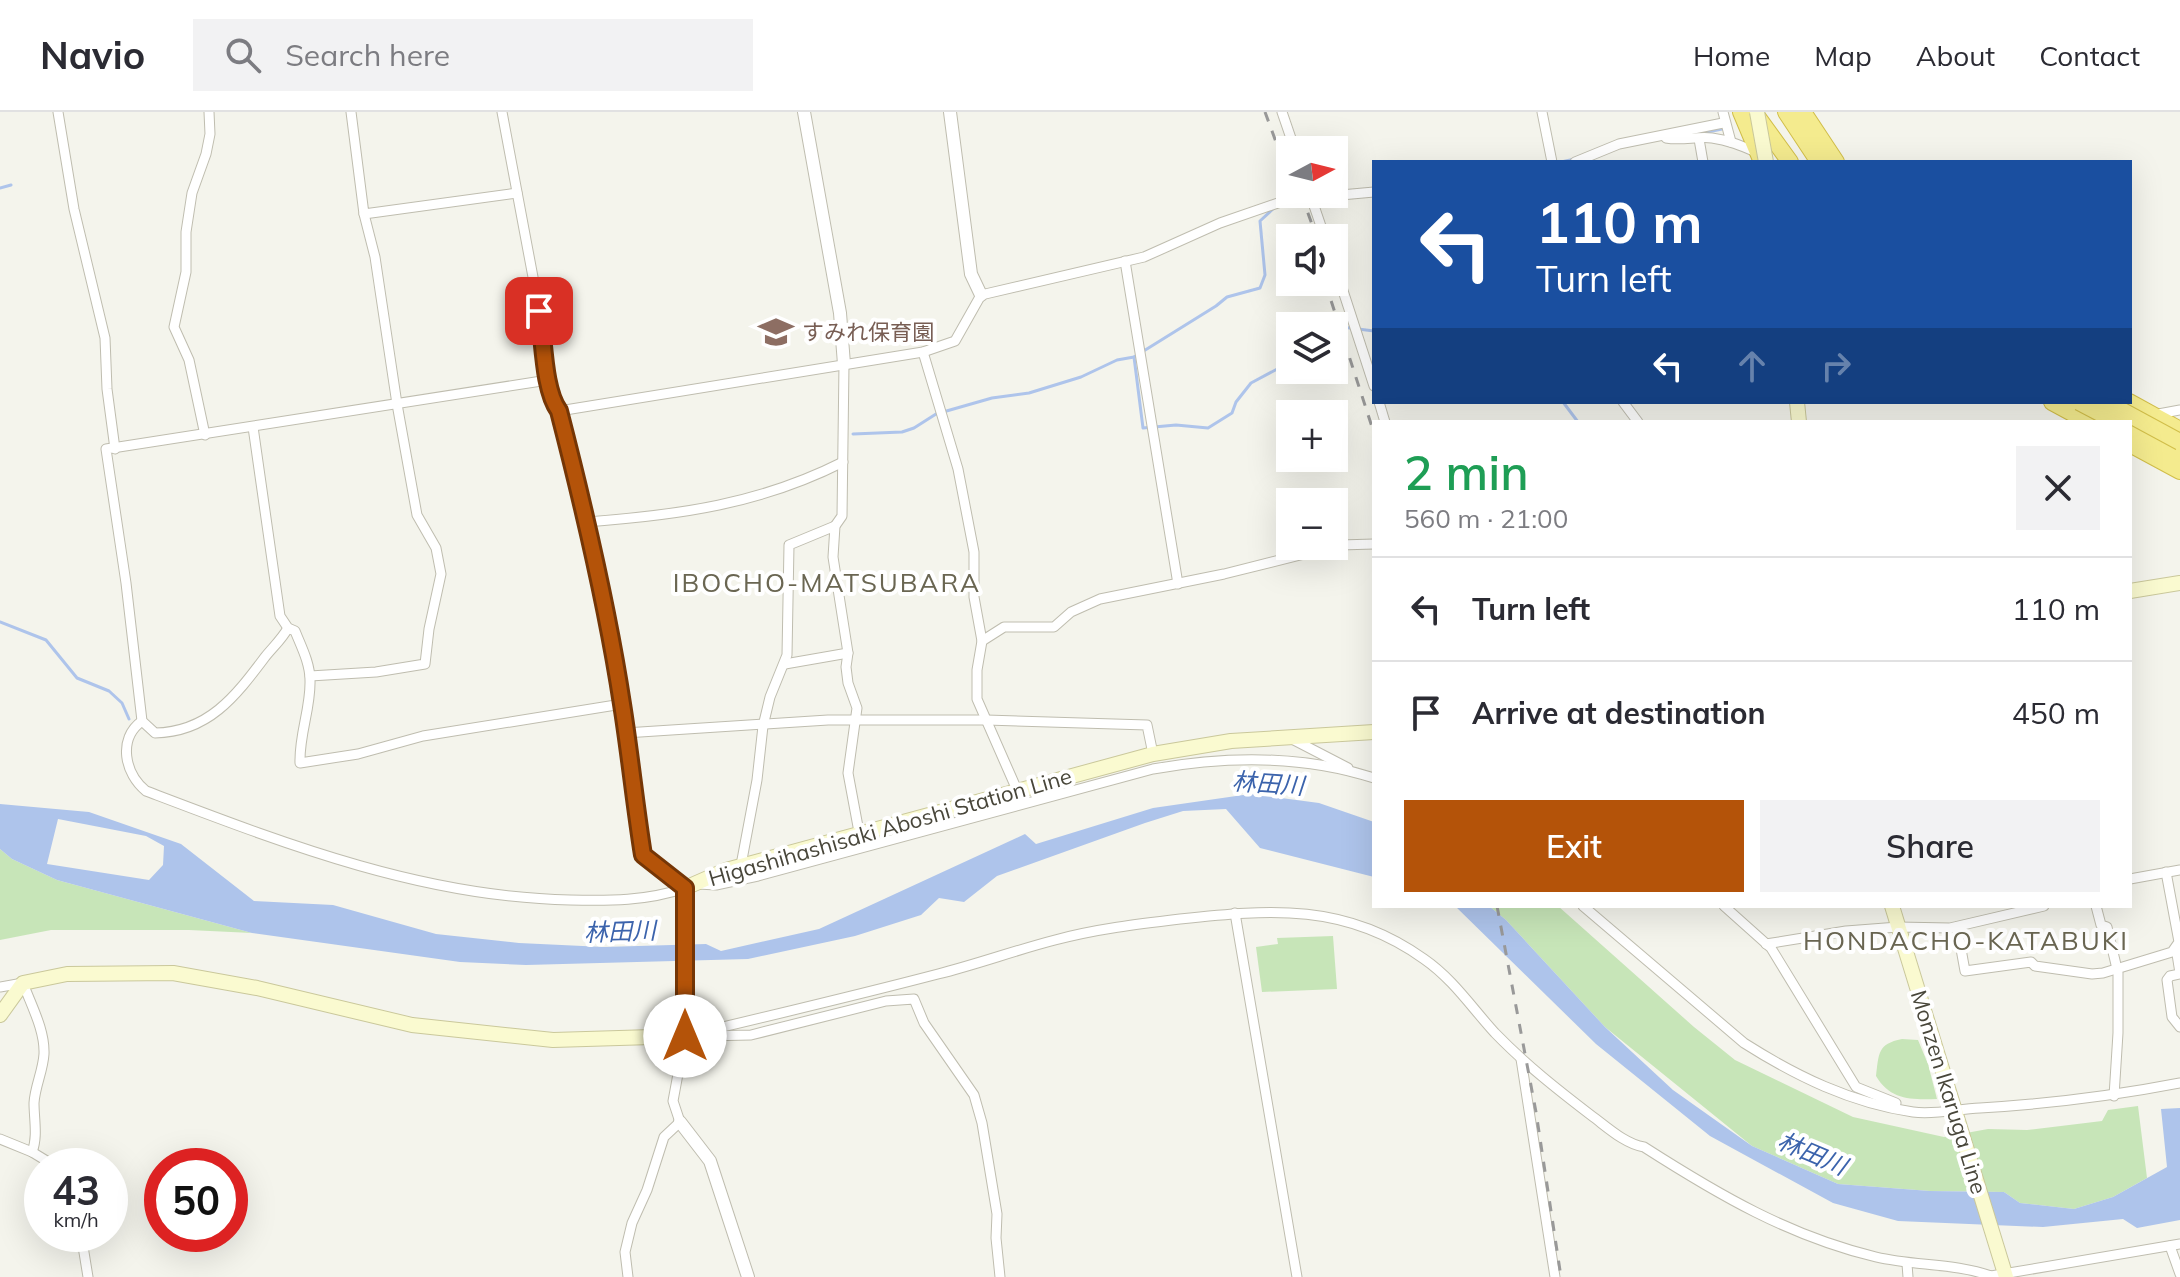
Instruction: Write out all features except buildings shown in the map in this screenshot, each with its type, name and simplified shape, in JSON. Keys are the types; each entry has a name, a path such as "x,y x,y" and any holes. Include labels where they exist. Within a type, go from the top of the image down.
{"highway":[{"path":"1786,112 1818,160"},
{"path":"1803,112 1835,160"},
{"path":"1753,116 1762,160"},
{"path":"1753,116 1788,160"},
{"path":"2056,404 2085,420"},
{"path":"2083,404 2112,420"},
{"path":"2110,404 2180,442"},
{"path":"2132,404 2180,430"},
{"path":"2124,420 2150,413"},
{"path":"2132,430 2180,458"},
{"path":"2132,445 2180,471"}],"main road":[{"path":"2132,591 2180,583"},
{"name":"Higashihashisaki Aboshi Station Line","path":"685,1036 690,886 741,865 1153,754 1231,741 1372,732"},
{"name":"Monzen Ikaruga Line","path":"1893,908 2005,1273"},
{"path":"0,1015 23,983 67,974 173,973 257,988 412,1025 553,1040 685,1036"}],"street":[{"path":"58,112 74,209 105,338 107,389 115,449"},
{"path":"205,435 189,360 174,327 186,272 186,232 192,193 210,134 209,112"},
{"path":"310,676 376,672 425,664 441,574 436,548 417,515 375,257 364,214 351,112"},
{"path":"502,112 545,341 548,380 587,522 622,704 643,855 690,886"},
{"path":"804,112 840,313 844,364 842,516 835,526 833,557 848,653 848,683 857,708 848,773 859,832"},
{"path":"950,112 971,274 981,295"},
{"path":"1282,112 1290,136"},
{"path":"1542,112 1552,160"},
{"path":"1723,112 1731,142"},
{"path":"1731,142 1753,116"},
{"path":"1580,160 1619,144 1723,123"},
{"path":"1659,137 1678,140 1708,137 1731,142 1762,160"},
{"path":"1699,139 1703,160"},
{"path":"1348,194 1372,192"},
{"path":"364,214 517,193"},
{"path":"559,411 923,352 955,341 981,295 1165,249 1220,223 1276,204"},
{"path":"1125,261 1178,584"},
{"path":"1345,296 1372,380"},
{"path":"923,352 958,469 974,552 974,597 982,641 977,670 977,699 1017,790"},
{"path":"288,628 224,708 193,726 171,733 155,733 142,721 106,449 548,380"},
{"path":"2150,413 2180,410"},
{"path":"253,427 280,616 288,628 295,631 310,676 299,746 300,763 358,754 423,736 622,704"},
{"path":"587,522 691,512 743,500 789,487 843,462"},
{"path":"741,865 757,780 763,726 770,697 785,664 789,545 835,526"},
{"path":"982,641 1004,627 1054,627 1071,612 1100,599 1178,584 1340,545 1372,544"},
{"path":"785,664 848,653"},
{"path":"625,733 857,720 1147,725 1153,754"},
{"path":"142,721 134,727 127,744 127,764 136,783 146,791 330,859 415,880 543,899 621,901 668,894 690,886 716,885 1153,769 1193,762 1298,762 1372,777"},
{"path":"1282,736 1304,744 1354,772"},
{"path":"2132,879 2180,870"},
{"path":"1957,927 1965,971 2031,962 2035,966 2092,974 2172,952 2176,948 2179,942 2166,872"},
{"path":"1585,908 1744,1043 1836,1092 1909,1112 1955,1114 2114,1096 2180,1083"},
{"path":"1726,908 1766,944 1856,1087 1900,1104 1909,1112"},
{"path":"1766,944 1821,933 1898,927 1957,927 2036,908"},
{"path":"2097,908 2101,925 2107,927 2117,967 2118,1033 2114,1096"},
{"path":"685,1036 939,974 1055,940 1134,924 1235,913 1285,911 1324,915 1360,924 1426,960 1457,988 1521,1059 1608,1129 1644,1147 1709,1189 1813,1240 1907,1264 1973,1270 1991,1276 2175,1245 2180,1274"},
{"path":"1235,913 1297,1277"},
{"path":"2176,948 2180,973 2167,980 2172,1017 2180,1027"},
{"path":"0,987 23,983 41,1032 44,1052 35,1095 34,1148"},
{"path":"685,1036 751,1035 886,1001 914,999 924,1023 974,1095 982,1123 997,1214 1000,1277"},
{"path":"685,1036 673,1101 680,1122 710,1161 748,1277"},
{"path":"1521,1059 1555,1277"},
{"path":"628,1277 625,1252 632,1223 647,1190 664,1137 680,1122"},
{"path":"0,1139 24,1149"},
{"path":"84,1252 88,1277"},
{"path":"1907,1264 1908,1277"}],"green space":[{"path":"0,849 12,859 57,880 252,933 51,930 0,940"},
{"path":"1491,908 1560,908 1735,1060 1853,1117 1944,1137 1988,1129 2027,1130 2102,1121 2108,1110 2138,1106 2147,1178 2113,1197 2074,1209 2020,1203 2004,1192 1930,1191 1838,1184 1752,1146 1605,1027"},
{"path":"1333,936 1337,989 1262,992 1256,947 1278,944 1277,938"},
{"path":"1902,1039 1918,1040 1937,1099 1902,1097 1888,1090 1876,1076 1881,1051 1888,1044"}],"water":[{"path":"1250,794 1319,803 1372,821 1372,876 1260,848 1226,809 1183,811 997,876 964,902 939,898 921,915 855,936 748,959 526,965 460,962 252,933 57,880 12,859 0,849 0,804 89,812 181,844 254,901 333,905 436,934 519,943 604,947 706,944 721,951 819,929 1025,834 1036,844 1153,808","holes":["58,819 146,836 164,846 163,865 149,880 47,864"]},
{"path":"1457,908 1491,908 1506,920 1605,1027 1673,1090 1752,1146 1838,1184 1930,1191 2004,1192 2020,1203 2074,1209 2113,1197 2167,1167 2161,1109 2180,1108 2180,1220 2137,1228 2123,1219 2043,1227 1898,1221 1833,1203 1710,1136 1596,1044"}],"waterway":[{"path":"1698,134 1722,129"},
{"path":"1570,160 1575,159"},
{"path":"0,188 11,185"},
{"path":"853,434 902,432 936,414 992,398 1029,393 1081,377 1117,360 1134,357 1227,297 1260,288 1265,275 1260,221 1274,208"},
{"path":"1348,328 1372,331"},
{"path":"1134,357 1143,428 1176,425 1208,428 1232,413 1236,402 1251,383 1276,370"},
{"path":"1564,404 1576,420"},
{"path":"0,622 46,640 77,678 109,691 122,703 129,719"}],"railway":[{"path":"1265,112 1276,142"},
{"path":"1306,208 1312,224"},
{"path":"1330,296 1372,427"},
{"path":"1497,908 1536,1112 1561,1277"}],"place":[{"name":"すみれ保育園","path":"776,332"}],"district":[{"name":"IBOCHO-MATSUBARA","path":"827,583"},
{"name":"HONDACHO-KATABUKI","path":"1966,941"}],"route":[{"path":"539,311 548,380 587,522 611,644 643,855 685,888 685,1036"}],"water label":[{"name":"林田川","path":"1268,784"},
{"name":"林田川","path":"620,932"},
{"name":"林田川","path":"1812,1154"}]}
